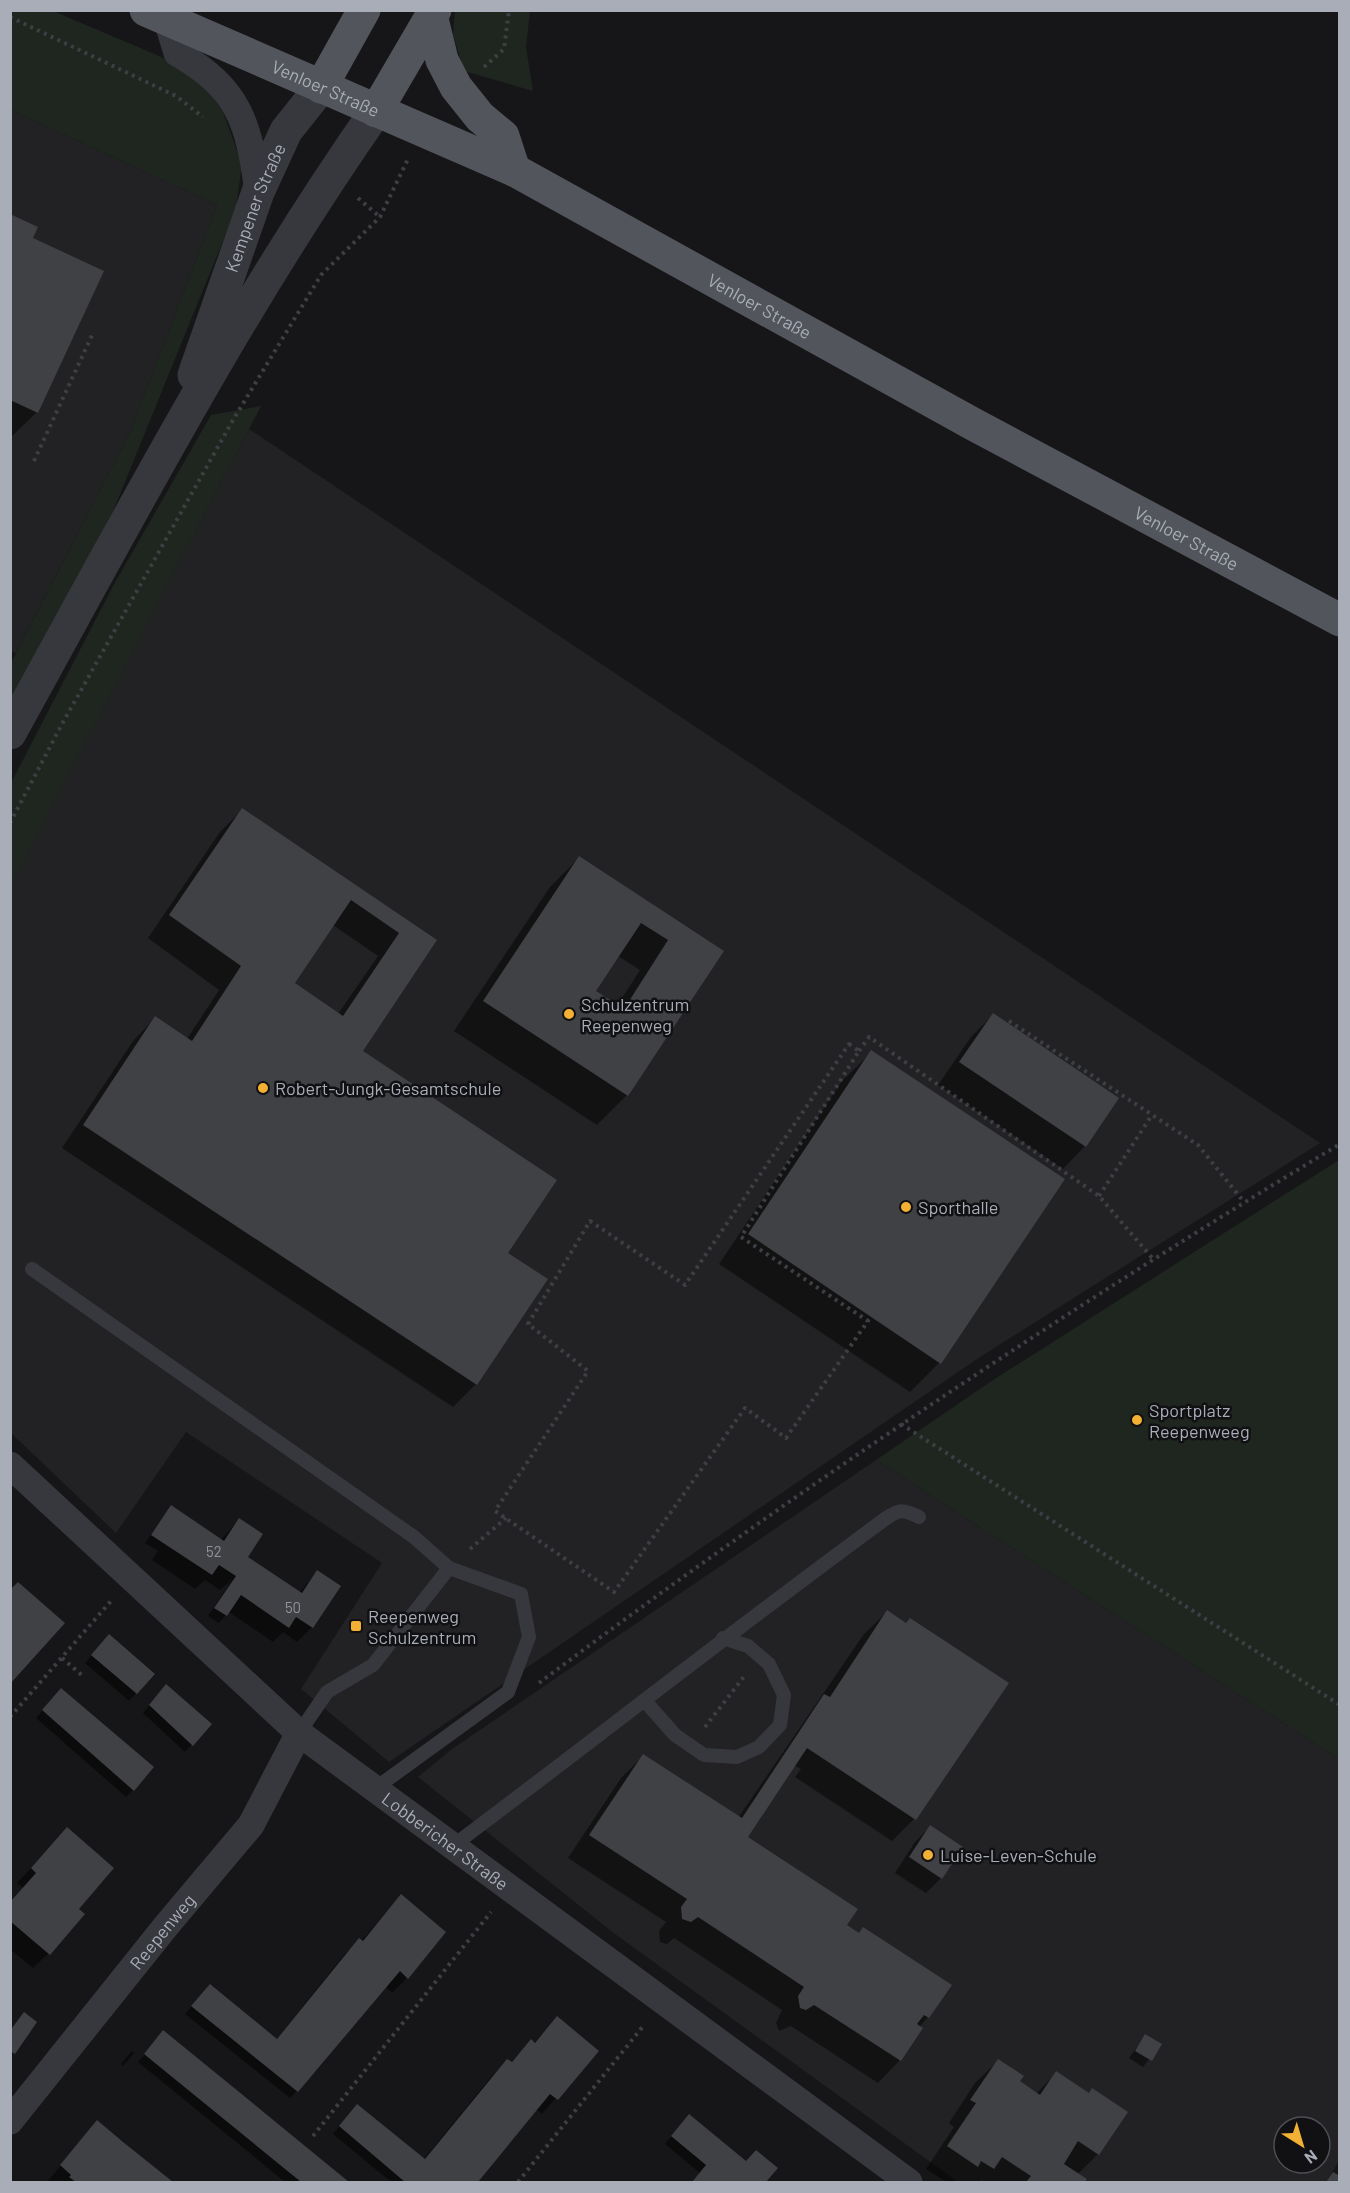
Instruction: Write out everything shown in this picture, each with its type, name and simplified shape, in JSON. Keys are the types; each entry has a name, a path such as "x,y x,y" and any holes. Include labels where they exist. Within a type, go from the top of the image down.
{"main road":[{"name":"Kempener Straße","path":"321,87 363,10"},
{"name":"Venloer Straße","path":"157,15 514,170 973,424 1340,620"},
{"path":"433,15 442,60 456,87 480,117 503,136 514,170"},
{"path":"376,111 433,15"}],"street":[{"name":"Venloer Straße","path":"157,15 177,53 216,79 241,112 252,150 258,192"},
{"name":"Kempener Straße","path":"182,421 192,380 258,192 286,131 321,87"},
{"name":"Kempener Straße","path":"10,733 182,421 331,176 376,111"},
{"name":"Lobbericher Straße","path":"10,1465 299,1733 909,2182"},
{"name":"Reepenweg","path":"10,2121 166,1926 251,1825 299,1733"}],"lane":[{"path":"32,1269 414,1537 449,1568 521,1594 529,1637 508,1692 374,1790"},
{"path":"454,1845 645,1701 723,1638 899,1510 919,1517"},
{"path":"299,1733 327,1692 374,1665 449,1568"},
{"path":"645,1701 675,1736 705,1755 737,1757 759,1747 780,1725 784,1695 769,1664 748,1647 723,1638"}],"path":[{"path":"456,87 476,75 504,49 509,10"},
{"path":"10,17 176,96 208,121 221,121 241,112"},
{"path":"10,823 62,724 227,430 321,275 380,216 406,161 429,135"},
{"path":"34,461 93,333"},
{"path":"1010,1022 1198,1145 1244,1202"},
{"path":"860,1051 849,1044 684,1285 590,1221 528,1324 588,1371 495,1511 614,1592 745,1408 786,1438 868,1321 741,1237 869,1037 1099,1196 1153,1259"},
{"path":"1099,1196 1152,1115"},
{"path":"533,1687 665,1588 901,1424 1153,1259 1340,1144"},
{"path":"901,1424 1340,1705"},
{"path":"449,1568 506,1518"},
{"path":"10,1717 131,1578"},
{"path":"691,1746 760,1657"},
{"path":"62,1658 84,1677"},
{"path":"313,2136 510,1888"},
{"path":"519,2182 663,2001"}],"shaded area":[{"path":"11,11 53,11 171,61 205,85 223,112 242,164 236,209 114,509 11,707 11,663 131,430 217,205 11,110"},
{"path":"455,11 530,11 526,47 533,91 464,71 453,35"},
{"path":"11,110 217,205 131,430 16,653 11,651"},
{"path":"261,406 11,885 11,783 113,586 211,415"},
{"name":"Schulzentrum Reepenweg","path":"249,429 1320,1143 980,1357 389,1762 301,1689 382,1563 186,1432 116,1533 11,1433 10,885"},
{"name":"Sportplatz Reepenweeg","path":"1339,1160 1339,1759 876,1460 993,1380"},
{"name":"Luise-Leven-Schule","path":"876,1460 1339,1759 1339,2161 1332,2172 1332,2115 1272,2115 1272,2175 1330,2175 1326,2182 958,2182 615,1934 418,1777 452,1749"}],"building":[{"path":"10,214 38,227 33,238 104,271 38,413 10,400"},
{"name":"Robert-Jungk-Gesamtschule","path":"242,808 437,940 363,1051 557,1180 508,1253 548,1279 477,1385 83,1125 155,1016 192,1041 241,966 169,915","holes":["351,900 399,933 343,1016 295,983"]},
{"path":"579,856 724,951 628,1096 483,1001","holes":["641,923 668,940 624,1009 596,991"]},
{"path":"993,1013 1119,1098 1086,1147 959,1062"},
{"name":"Sporthalle","path":"871,1050 1065,1179 941,1364 748,1234"},
{"path":"171,1505 224,1541 239,1518 263,1534 248,1557 302,1593 317,1570 341,1586 313,1628 296,1617 289,1628 241,1595 227,1616 214,1608 236,1576 219,1565 212,1575 151,1535"},
{"path":"18,1582 65,1623 10,1684 10,1590"},
{"path":"887,1610 906,1623 910,1618 1009,1683 916,1820 807,1748 748,1837 858,1909 847,1925 859,1933 863,1927 952,1985 929,2018 924,2015 917,2024 923,2028 901,2061 814,2005 806,2010 800,2008 798,1996 804,1987 698,1917 691,1922 682,1919 681,1907 687,1899 589,1835 643,1754 742,1818 824,1694 830,1697"},
{"path":"109,1634 155,1674 137,1694 91,1655"},
{"path":"166,1684 212,1724 193,1746 149,1705"},
{"path":"61,1688 154,1767 134,1791 42,1710"},
{"path":"930,1825 963,1847 942,1879 909,1857"},
{"path":"67,1827 114,1868 79,1909 85,1914 50,1955 10,1921 10,1902 36,1873 31,1868"},
{"path":"401,1894 446,1932 408,1979 400,1971 298,2092 191,2006 210,1984 277,2039 359,1938 363,1941"},
{"path":"24,2012 37,2022 15,2054 10,2051 10,2027 12,2028"},
{"path":"557,2016 599,2051 558,2100 550,2094 478,2182 405,2182 339,2126 357,2104 425,2159 507,2059 512,2062 531,2039 535,2043"},
{"path":"163,2030 349,2182 301,2182 155,2063 144,2054"},
{"path":"1145,2034 1162,2044 1152,2061 1135,2051"},
{"path":"998,2059 1024,2076 1020,2081 1040,2095 1056,2071 1089,2093 1092,2088 1128,2112 1099,2155 1078,2141 1064,2164 1087,2179 1085,2182 1026,2182 1031,2176 1002,2157 994,2169 981,2161 978,2167 947,2146 976,2103 970,2100"},
{"path":"689,2114 746,2161 756,2150 778,2168 766,2182 692,2182 706,2165 671,2136"},
{"path":"97,2120 173,2182 76,2182 69,2177 71,2175 60,2165"},
{"path":"1332,2173 1340,2176 1340,2182 1326,2182"}],"place":[{"name":"Schulzentrum Reepenweg","path":"569,1014"},
{"name":"Robert-Jungk-Gesamtschule","path":"263,1088"},
{"name":"Sporthalle","path":"906,1207"},
{"name":"Sportplatz Reepenweeg","path":"1137,1420"},
{"name":"Reepenweg Schulzentrum","path":"356,1626"},
{"name":"Luise-Leven-Schule","path":"928,1855"}]}
